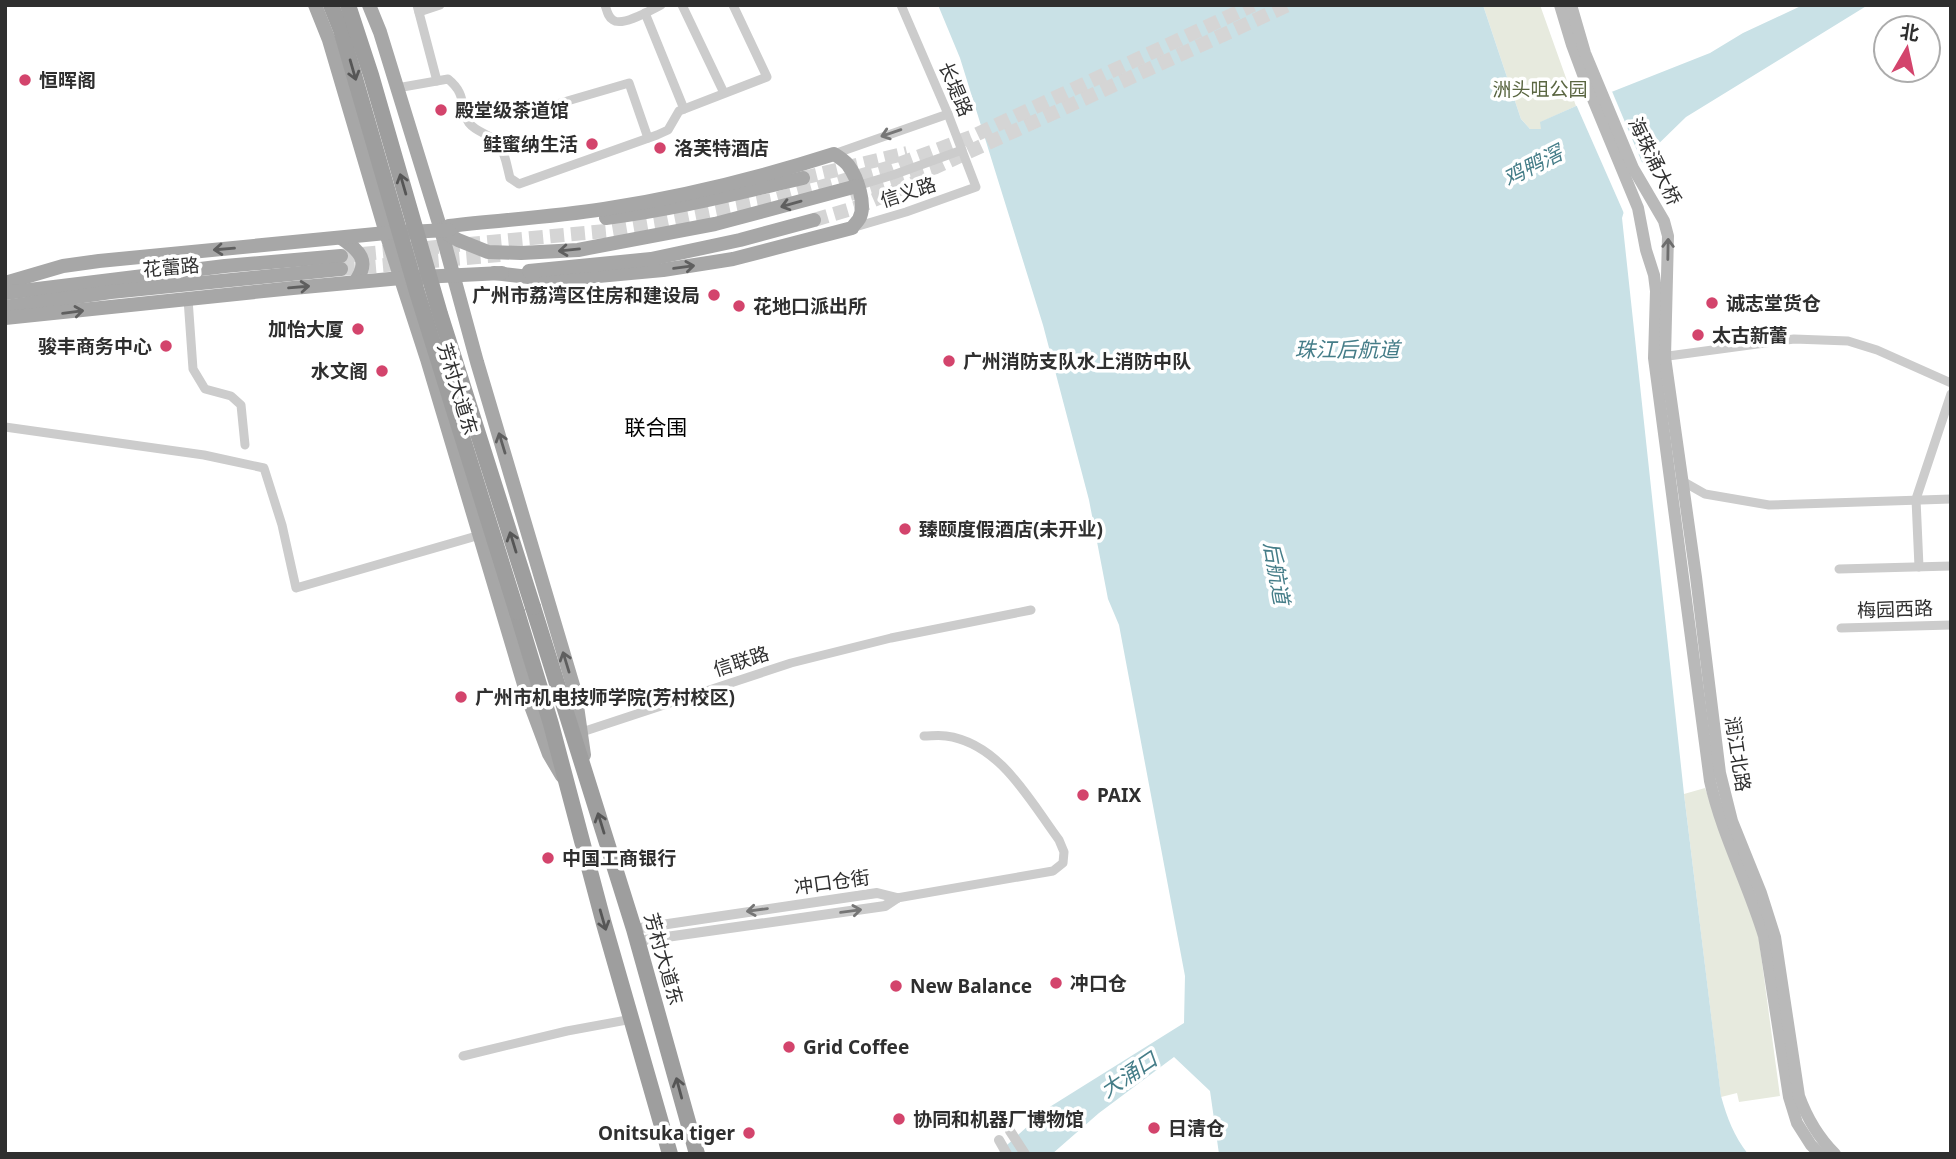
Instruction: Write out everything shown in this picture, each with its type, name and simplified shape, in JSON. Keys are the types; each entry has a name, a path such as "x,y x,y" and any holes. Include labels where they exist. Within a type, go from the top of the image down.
{"highway":[{"name":"芳村大道东","path":"331,5 341,30 394,217 551,724 670,1154"},
{"name":"芳村大道东","path":"348,5 362,43 443,324 636,935 697,1154"}],"main road":[{"name":"芳村大道东","path":"315,5 329,40 538,727 549,754 566,783"},
{"name":"芳村大道东","path":"369,5 380,32 441,230 477,362 575,692 587,777"},
{"name":"海珠涌大桥","path":"1560,5 1585,80 1621,162 1641,218 1646,250 1656,284 1659,342"},
{"name":"海珠涌大桥","path":"1571,5 1585,53 1633,168 1664,221 1668,236 1659,342"},
{"path":"441,230 449,226 577,213 682,196 834,154 847,164 862,200 862,212 852,228 733,260 663,270 555,280 494,273"},
{"path":"5,283 40,271 99,261 386,233 540,225 635,215 803,178"},
{"path":"441,230 488,252 502,254 568,251 715,224 857,186"},
{"path":"5,318 355,282 651,259 740,240 814,220"},
{"path":"341,238 355,247 362,256 361,275 355,282"},
{"name":"花蕾路","path":"5,292 225,266 341,262 5,307"},
{"name":"润江北路","path":"1659,342 1710,781 1722,824 1764,936 1785,1081 1792,1109 1804,1134 1820,1154"},
{"name":"润江北路","path":"1659,357 1682,481 1725,797 1769,913 1775,937 1799,1096 1817,1133 1835,1154"},
{"path":"432,376 477,362"}],"street":[{"path":"437,81 418,9 440,5"},
{"path":"605,5 608,15 618,23 661,5"},
{"path":"682,5 724,93"},
{"path":"397,88 448,79 462,96 467,120 497,142 502,149 510,178 519,184 668,130 679,111 767,77 733,5"},
{"name":"长堤路","path":"901,5 976,187"},
{"path":"645,13 684,109"},
{"path":"557,104 629,83 648,138"},
{"path":"834,154 948,114"},
{"path":"857,186 962,150"},
{"name":"信义路","path":"852,228 976,187"},
{"path":"188,299 193,369 205,389 232,396 241,405 245,445"},
{"path":"1659,357 1794,339 1848,341 1877,350 1951,383"},
{"path":"1919,567 1916,499 1951,394"},
{"path":"5,427 204,455 264,468 282,524 296,588 480,535"},
{"path":"1682,481 1704,494 1769,505 1951,499"},
{"path":"1839,569 1951,566"},
{"name":"信联路","path":"582,732 791,663 891,638 1031,610"},
{"name":"梅园西路","path":"1841,628 1951,625"},
{"path":"897,898 1053,871 1063,863 1064,852 1059,840 1006,769 978,746 946,736 924,736"},
{"name":"冲口仓街","path":"636,935 885,906 897,898"},
{"path":"463,1056 567,1031 632,1019"},
{"path":"1010,1131 1025,1154"},
{"path":"999,1140 1007,1154"}],"green space":[{"name":"洲头咀公园","path":"1483,5 1540,5 1576,106 1541,122 1542,129 1530,129 1521,119"},
{"path":"1705,788 1758,933 1780,1096 1739,1102 1737,1093 1721,1097 1684,794"}],"water":[{"name":"珠江后航道","path":"938,5 1483,5 1521,119 1530,129 1541,129 1540,122 1710,53 1743,33 1803,5 1868,5 1686,117 1646,156 1634,178 1622,218 1684,794 1721,1096 1732,1126 1748,1154 1219,1154 1210,1091 1174,1057 1099,1113 1052,1154 997,1154 1048,1108 1184,1023 1185,976 1119,625 1108,599 1089,500 1043,325 960,58"}],"pier":[{"path":"1611,89 1644,167 1637,179 1626,218 1575,102"}],"tunnel":[{"path":"341,256 606,231 776,199 831,184 891,167 971,137 1253,5"},
{"path":"850,194 936,167 1288,5"},
{"path":"803,178 907,153"},
{"path":"814,220 858,207 918,181"},
{"path":"341,269 500,255"}],"place":[{"name":"恒晖阁","path":"25,80"},
{"name":"殿堂级茶道馆","path":"441,110"},
{"name":"鲑蜜纳生活","path":"592,144"},
{"name":"洛芙特酒店","path":"660,148"},
{"name":"广州市荔湾区住房和建设局","path":"714,295"},
{"name":"诚志堂货仓","path":"1712,303"},
{"name":"花地口派出所","path":"739,306"},
{"name":"加怡大厦","path":"358,329"},
{"name":"太古新蕾","path":"1698,335"},
{"name":"骏丰商务中心","path":"166,346"},
{"name":"广州消防支队水上消防中队","path":"949,361"},
{"name":"水文阁","path":"382,371"},
{"name":"臻颐度假酒店(未开业)","path":"905,529"},
{"name":"广州市机电技师学院(芳村校区)","path":"461,697"},
{"name":"PAIX","path":"1083,795"},
{"name":"中国工商银行","path":"548,858"},
{"name":"冲口仓","path":"1056,983"},
{"name":"New Balance","path":"896,986"},
{"name":"Grid Coffee","path":"789,1047"},
{"name":"协同和机器厂博物馆","path":"899,1119"},
{"name":"日清仓","path":"1154,1128"},
{"name":"Onitsuka tiger","path":"749,1133"}],"district":[{"name":"联合围","path":"656,428"}],"water label":[{"name":"鸡鸭滘","path":"1533,166"},
{"name":"后航道","path":"1276,573"},
{"name":"大涌口","path":"1129,1075"}]}
